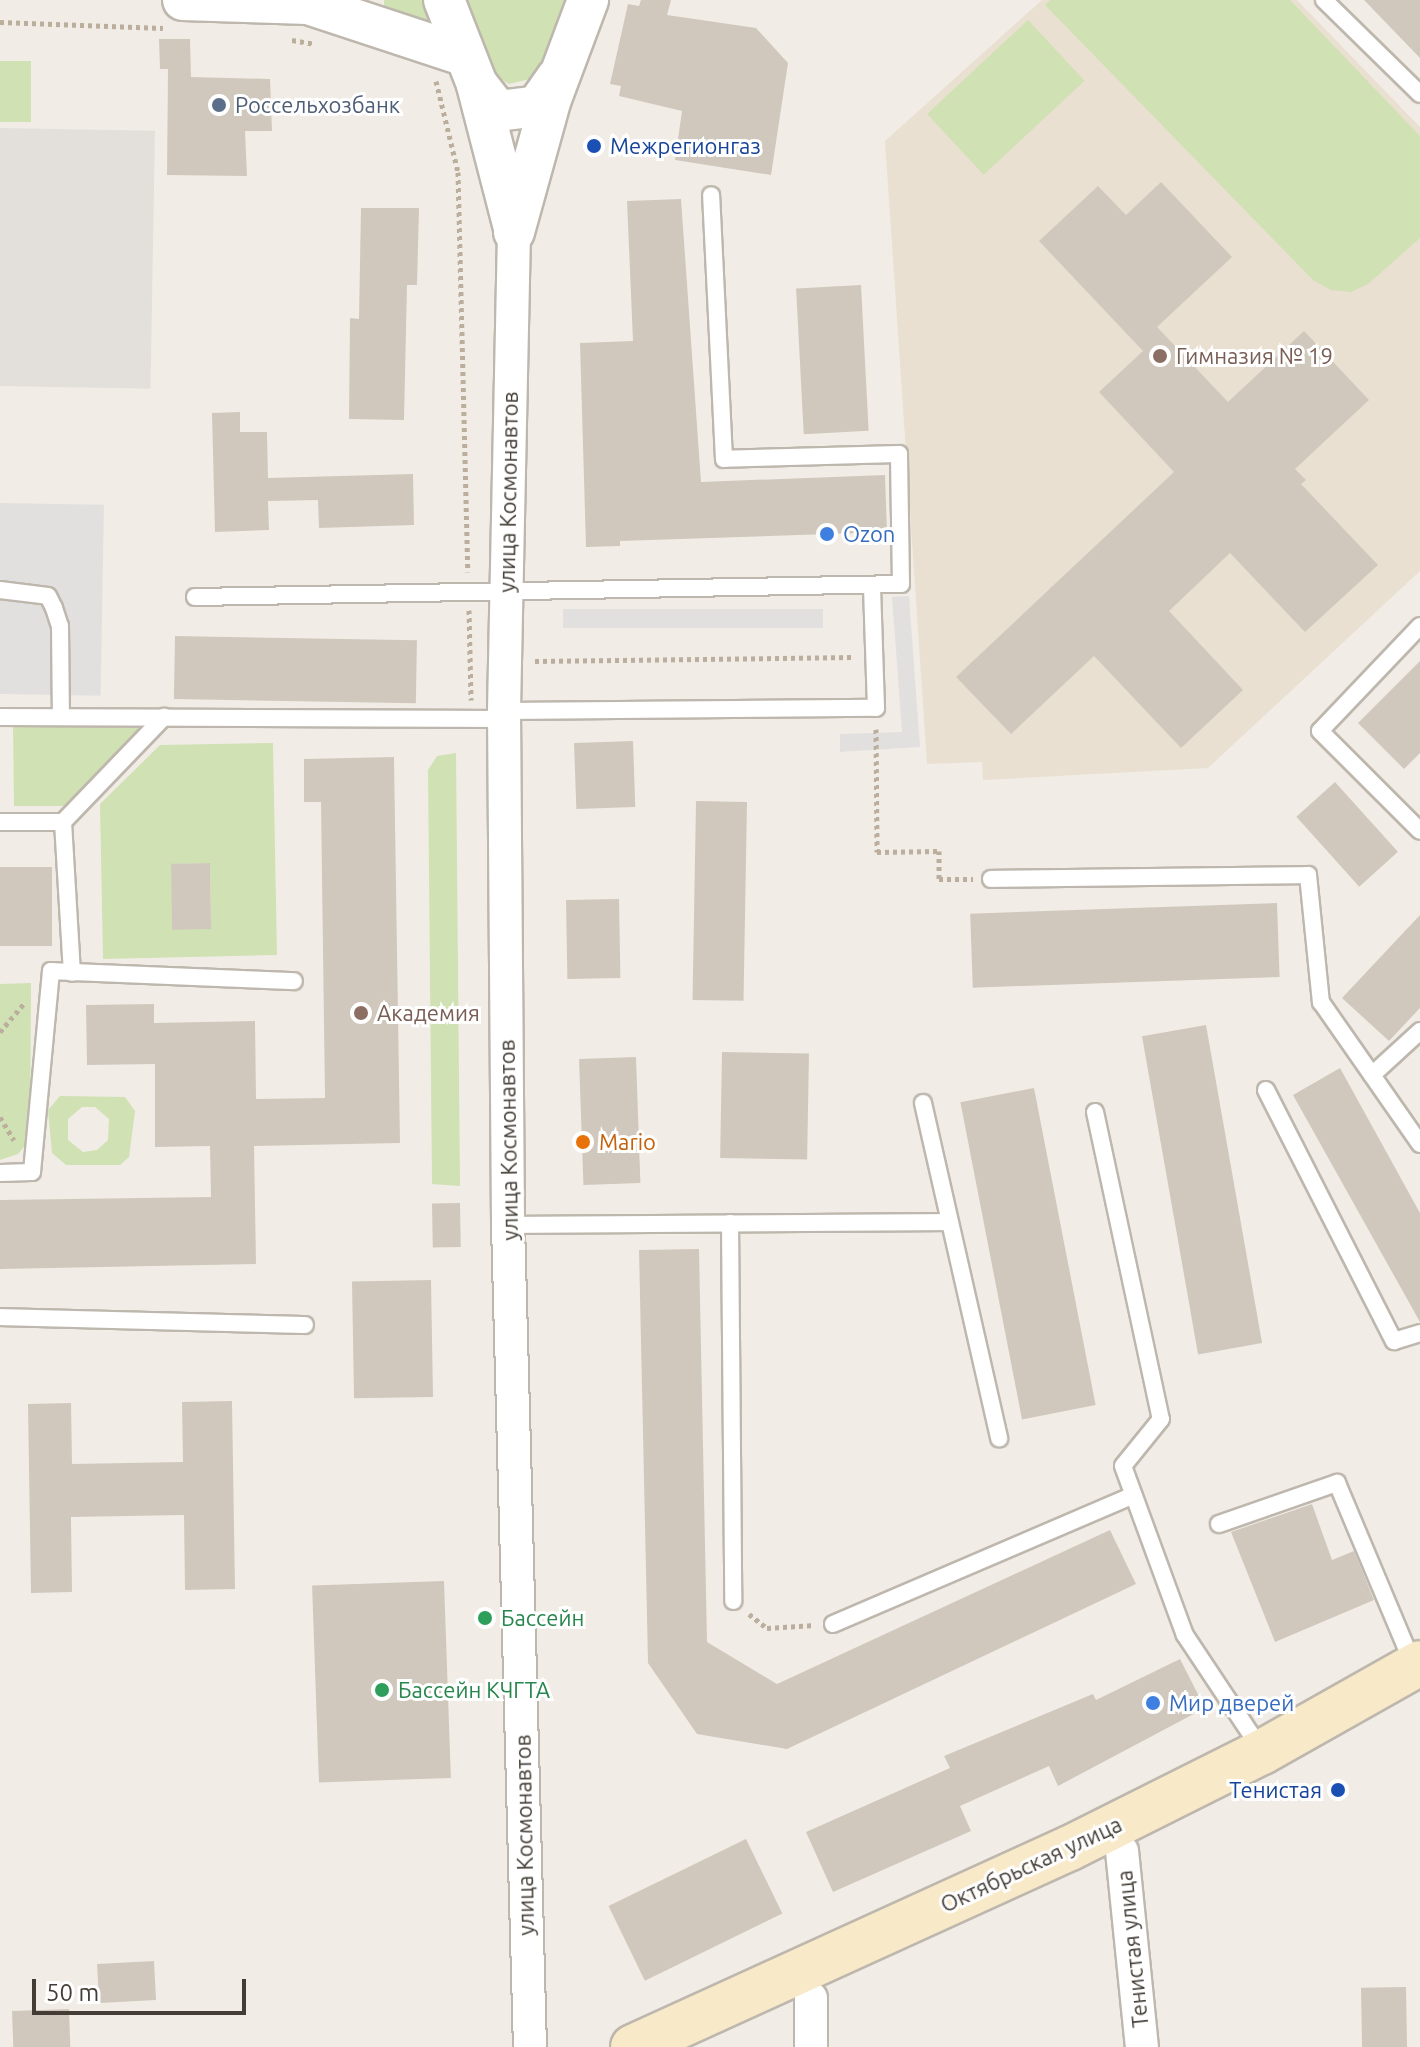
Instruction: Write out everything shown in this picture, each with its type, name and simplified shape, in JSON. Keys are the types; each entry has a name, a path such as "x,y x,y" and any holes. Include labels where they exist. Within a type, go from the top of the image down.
{"main road":[{"name":"Октябрьская улица","path":"701,2047 1122,1851 1268,1760 1419,1675"},
{"name":"Октябрьская улица","path":"633,2047 1268,1760"}],"street":[{"name":"улица Космонавтов","path":"444,0 470,69 514,232"},
{"name":"улица Космонавтов","path":"177,14 313,2 470,69 498,111 516,112 537,106 559,74"},
{"name":"улица Космонавтов","path":"530,2047 508,1225 504,661 514,232 559,74 584,4"},
{"name":"Тенистая улица","path":"1122,1851 1142,2047"},
{"path":"811,1998 811,2047"}],"lane":[{"path":"1324,0 1420,94"},
{"path":"195,597 901,584 899,454 724,459 711,195"},
{"path":"0,717 471,719 504,715 876,708 872,585"},
{"path":"0,590 48,596 54,608 60,626 61,717"},
{"path":"1420,626 1320,731 1420,831"},
{"path":"0,822 63,822 164,717"},
{"path":"63,822 72,973"},
{"path":"991,879 1308,875 1321,1002 1420,1144"},
{"path":"0,1173 32,1172 51,971 294,981"},
{"path":"1372,1075 1420,1031"},
{"path":"1266,1090 1394,1341 1420,1333"},
{"path":"923,1103 947,1222 999,1438"},
{"path":"1095,1112 1161,1419 1123,1466 1185,1635 1268,1760"},
{"path":"508,1225 947,1222"},
{"path":"730,1223 733,1601"},
{"path":"0,1317 305,1325"},
{"path":"1219,1524 1337,1483 1419,1675"},
{"path":"833,1624 1134,1495"}],"path":[{"path":"0,22 177,14"},
{"path":"276,37 319,45"},
{"path":"424,73 435,79 458,172 471,719"},
{"path":"470,661 874,657"},
{"path":"876,708 877,852 939,851 939,879 991,879"},
{"path":"733,1601 767,1628 833,1624"}],"shaded area":[{"name":"Гимназия № 19","path":"1042,0 1297,0 1420,127 1420,571 1208,768 983,780 982,762 927,764 885,141"},
{"path":"0,128 155,131 150,389 0,386"},
{"path":"0,503 104,505 101,696 0,694"},
{"path":"909,596 920,747 840,752 840,734 902,732 892,597"},
{"path":"563,609 823,609 823,628 563,628"}],"green space":[{"path":"384,0 433,0 435,25 384,8"},
{"path":"458,0 568,0 538,77 509,84 490,72"},
{"path":"1050,0 1290,0 1420,136 1420,238 1368,284 1351,292 1331,290 1313,280 1045,5"},
{"path":"1028,20 1085,81 984,175 927,114"},
{"path":"0,61 31,61 31,122 0,122"},
{"path":"13,726 144,728 64,806 14,806"},
{"path":"273,743 277,955 103,959 100,804 160,745","holes":["210,863 211,928 171,864"]},
{"path":"456,753 460,1186 432,1184 428,770 437,756"},
{"path":"31,983 30,1140 18,1154 0,1160 0,984"},
{"path":"60,1096 125,1097 135,1111 129,1157 120,1165 66,1165 52,1153 48,1110","holes":["82,1107 95,1107 109,1119 108,1140 97,1150 83,1152 68,1140 68,1119"]}],"building":[{"path":"641,0 671,0 667,15 756,28 788,63 771,175 675,160 682,111 619,96 621,86 610,84 628,4 639,6"},
{"path":"1364,0 1420,0 1420,58"},
{"name":"Россельхозбанк","path":"159,39 190,39 191,77 270,79 272,131 245,131 247,176 167,175 168,69 160,69"},
{"path":"1161,182 1232,257 1157,327 1228,402 1304,331 1369,400 1295,469 1306,480 1301,484 1378,565 1305,632 1230,553 1169,611 1243,690 1181,748 1094,656 1011,734 956,677 1174,472 1099,392 1143,351 1039,241 1098,186 1126,215"},
{"path":"681,199 701,482 885,475 887,532 620,541 620,546 586,547 580,343 633,341 627,201"},
{"path":"361,208 419,208 417,285 407,285 404,420 349,419 350,318 359,319"},
{"path":"861,285 869,431 804,434 796,288"},
{"path":"240,412 240,432 267,432 268,478 413,474 414,525 319,528 318,500 268,501 269,530 215,532 212,413"},
{"path":"175,636 417,640 416,703 174,699"},
{"path":"1420,661 1420,753 1404,769 1358,723"},
{"path":"633,741 635,807 576,809 574,743"},
{"name":"Академия","path":"394,757 400,1143 254,1146 256,1264 0,1269 0,1200 211,1197 210,1146 155,1147 155,1064 87,1065 86,1005 154,1004 154,1023 255,1021 256,1099 325,1098 321,802 304,802 304,759"},
{"path":"1335,782 1398,852 1359,887 1296,817"},
{"path":"696,801 747,802 744,1001 693,1000"},
{"path":"210,863 211,929 172,930 171,864"},
{"path":"0,867 52,867 52,946 0,946"},
{"path":"619,899 620,978 567,979 566,900"},
{"path":"1277,903 1280,977 973,988 970,914"},
{"path":"1420,915 1420,1008 1389,1041 1342,998"},
{"path":"1206,1025 1262,1343 1198,1354 1142,1036"},
{"path":"722,1052 809,1054 807,1160 720,1158"},
{"path":"636,1057 640,1183 583,1185 579,1059"},
{"path":"1340,1068 1420,1213 1420,1322 1293,1095"},
{"path":"1034,1088 1096,1405 1022,1419 960,1102"},
{"path":"432,1203 460,1203 461,1247 433,1247"},
{"path":"699,1249 707,1642 777,1684 1110,1530 1136,1584 787,1749 697,1734 648,1663 639,1250"},
{"path":"431,1280 433,1397 354,1398 352,1281"},
{"path":"232,1401 235,1589 185,1590 184,1515 71,1517 72,1592 31,1593 28,1404 71,1403 72,1464 183,1462 182,1402"},
{"path":"1312,1504 1332,1560 1354,1551 1374,1600 1275,1642 1231,1532"},
{"name":"Бассейн КЧГТА","path":"444,1581 451,1778 319,1782 312,1586"},
{"path":"1180,1659 1205,1708 1058,1786 1049,1766 960,1806 971,1831 833,1892 806,1832 950,1768 944,1756 1093,1694 1096,1700"},
{"path":"746,1839 782,1914 645,1981 608,1906"},
{"path":"154,1961 156,2000 99,2003 97,1964"},
{"path":"1406,1987 1407,2047 1362,2047 1361,1988"},
{"path":"69,2009 70,2047 13,2047 12,2011"}],"place":[{"name":"Россельхозбанк","path":"219,105"},
{"name":"Межрегионгаз","path":"594,146"},
{"name":"Гимназия № 19","path":"1160,356"},
{"name":"Ozon","path":"827,534"},
{"name":"Академия","path":"361,1013"},
{"name":"Mario","path":"583,1142"},
{"name":"Бассейн","path":"485,1618"},
{"name":"Бассейн КЧГТА","path":"382,1690"},
{"name":"Мир дверей","path":"1153,1703"},
{"name":"Тенистая","path":"1338,1790"}]}
